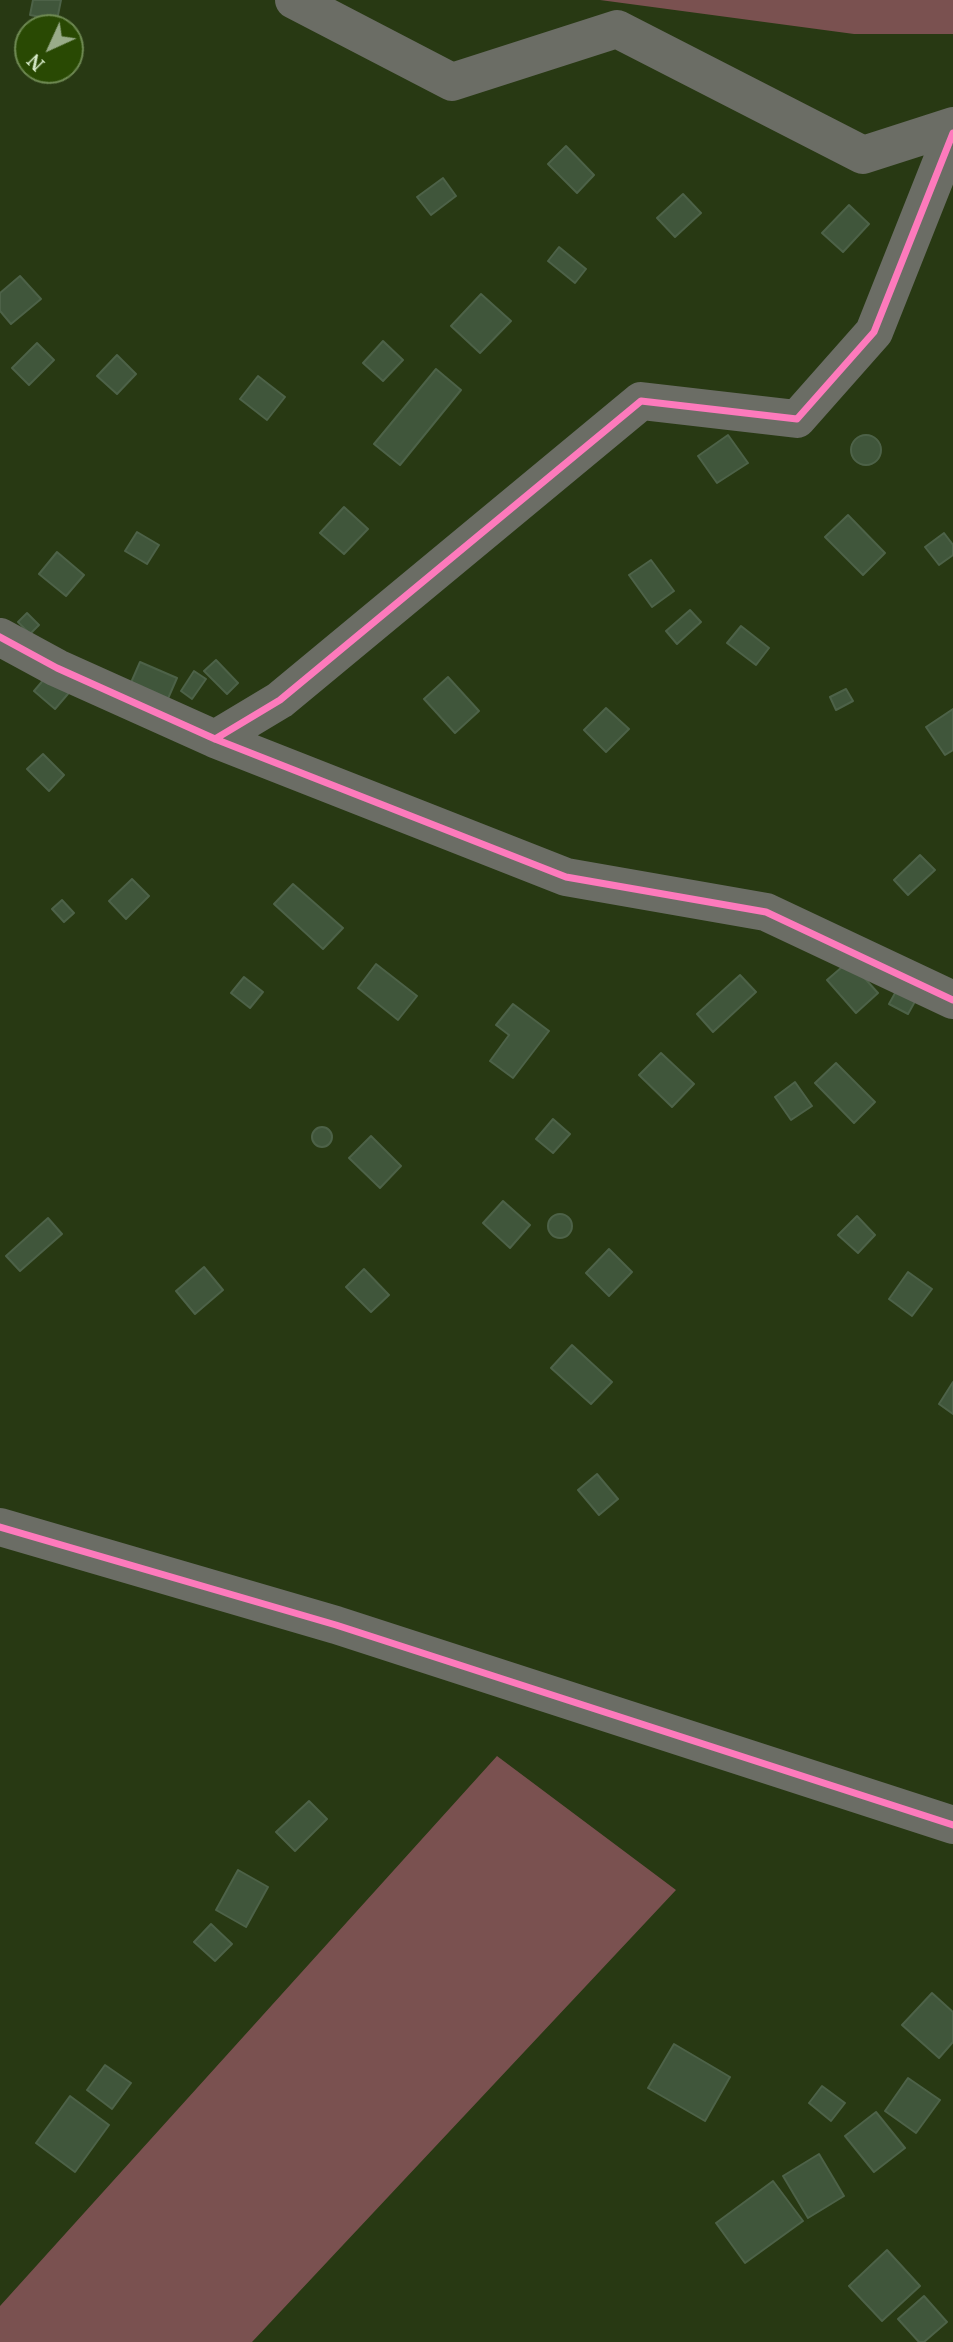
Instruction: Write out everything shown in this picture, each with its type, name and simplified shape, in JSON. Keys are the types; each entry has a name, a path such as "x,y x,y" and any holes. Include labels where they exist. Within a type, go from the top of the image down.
{"street":[{"path":"294,0 452,82 617,30 863,155 953,126"},
{"path":"215,739 280,699 641,401 797,419 874,332 953,133"},
{"path":"0,637 57,668 215,739 566,877 766,912 953,1000"},
{"path":"0,1527 336,1625 953,1825"}],"shaded area":[{"path":"600,0 953,0 953,34 854,34"},
{"path":"497,1756 676,1890 252,2342 0,2342 0,2306"}],"building":[{"path":"33,0 61,0 58,14 30,14"},
{"path":"566,146 594,175 577,193 548,164"},
{"path":"443,178 456,196 431,215 417,197"},
{"path":"683,194 701,213 675,237 657,218"},
{"path":"849,205 869,224 843,252 822,233"},
{"path":"559,247 586,269 575,283 548,261"},
{"path":"20,276 41,299 11,324 0,311 0,293"},
{"path":"481,294 511,321 480,353 451,326"},
{"path":"383,341 403,360 383,381 363,363"},
{"path":"37,343 54,360 29,385 12,368"},
{"path":"117,355 136,374 117,394 97,376"},
{"path":"436,369 461,390 400,465 374,444"},
{"path":"258,376 285,397 267,420 240,399"},
{"path":"728,435 748,463 717,483 698,456"},
{"path":"866,435 877,439 881,450 877,461 866,465 855,461 851,450 855,439"},
{"path":"344,507 368,529 344,554 320,533"},
{"path":"848,515 885,553 863,575 825,537"},
{"path":"137,532 159,545 147,564 125,551"},
{"path":"944,533 953,545 953,555 939,565 925,547"},
{"path":"57,552 84,575 66,596 39,574"},
{"path":"651,560 674,591 652,607 629,575"},
{"path":"690,610 701,622 677,644 666,631"},
{"path":"27,613 39,625 30,634 18,622"},
{"path":"741,626 769,648 756,665 727,643"},
{"path":"216,660 238,683 227,694 204,671"},
{"path":"140,662 177,678 163,710 126,694"},
{"path":"52,670 73,688 55,709 34,691"},
{"path":"194,671 206,679 192,699 181,691"},
{"path":"448,677 479,711 455,733 424,699"},
{"path":"846,689 853,701 836,710 830,697"},
{"path":"606,708 629,729 606,752 584,730"},
{"path":"953,709 953,750 945,755 926,727"},
{"path":"43,754 64,775 49,791 27,769"},
{"path":"920,855 935,870 908,895 894,880"},
{"path":"132,879 149,896 126,919 109,901"},
{"path":"293,884 343,928 323,949 274,904"},
{"path":"62,900 74,913 64,922 52,909"},
{"path":"849,961 878,993 856,1013 827,980"},
{"path":"376,964 417,996 398,1020 358,988"},
{"path":"740,975 756,992 713,1032 697,1014"},
{"path":"244,977 263,992 250,1008 231,993"},
{"path":"899,986 918,996 908,1014 889,1004"},
{"path":"513,1004 549,1031 513,1078 490,1061 509,1035 496,1025"},
{"path":"661,1053 694,1084 672,1107 639,1075"},
{"path":"836,1063 875,1102 854,1123 815,1083"},
{"path":"795,1082 812,1106 791,1120 775,1097"},
{"path":"553,1119 570,1134 553,1153 536,1139"},
{"path":"322,1127 329,1130 332,1137 329,1144 322,1147 315,1144 312,1137 315,1130"},
{"path":"371,1136 401,1166 380,1188 349,1158"},
{"path":"503,1201 530,1225 510,1248 483,1223"},
{"path":"560,1214 571,1221 572,1226 565,1237 560,1238 549,1231 548,1226 555,1215"},
{"path":"857,1216 875,1235 858,1253 838,1235"},
{"path":"48,1218 62,1234 20,1271 6,1256"},
{"path":"609,1249 632,1272 609,1296 586,1273"},
{"path":"204,1267 223,1290 195,1314 176,1291"},
{"path":"364,1269 389,1295 371,1312 346,1287"},
{"path":"908,1272 932,1289 912,1316 889,1299"},
{"path":"572,1345 612,1382 591,1404 551,1368"},
{"path":"953,1382 953,1414 939,1404"},
{"path":"597,1474 618,1499 599,1515 578,1490"},
{"path":"309,1801 327,1819 295,1851 276,1832"},
{"path":"238,1870 268,1887 246,1927 216,1910"},
{"path":"211,1924 232,1944 215,1961 194,1942"},
{"path":"932,1993 953,2012 953,2042 939,2058 902,2025"},
{"path":"674,2044 730,2077 705,2121 648,2088"},
{"path":"105,2065 131,2083 112,2109 87,2090"},
{"path":"908,2078 940,2100 916,2133 885,2111"},
{"path":"822,2086 845,2103 831,2121 809,2103"},
{"path":"70,2096 109,2125 75,2172 36,2143"},
{"path":"876,2112 905,2148 874,2172 845,2136"},
{"path":"819,2154 844,2196 808,2218 783,2176"},
{"path":"773,2181 803,2221 745,2263 716,2223"},
{"path":"887,2250 920,2286 882,2321 849,2286"},
{"path":"924,2296 947,2322 924,2342 919,2342 898,2319"}],"cycle path":[{"path":"215,739 280,700 641,401 797,419 874,332 953,133"},
{"path":"0,637 57,668 215,739 566,877 766,912 953,1000"},
{"path":"0,1527 336,1625 953,1825"}]}
